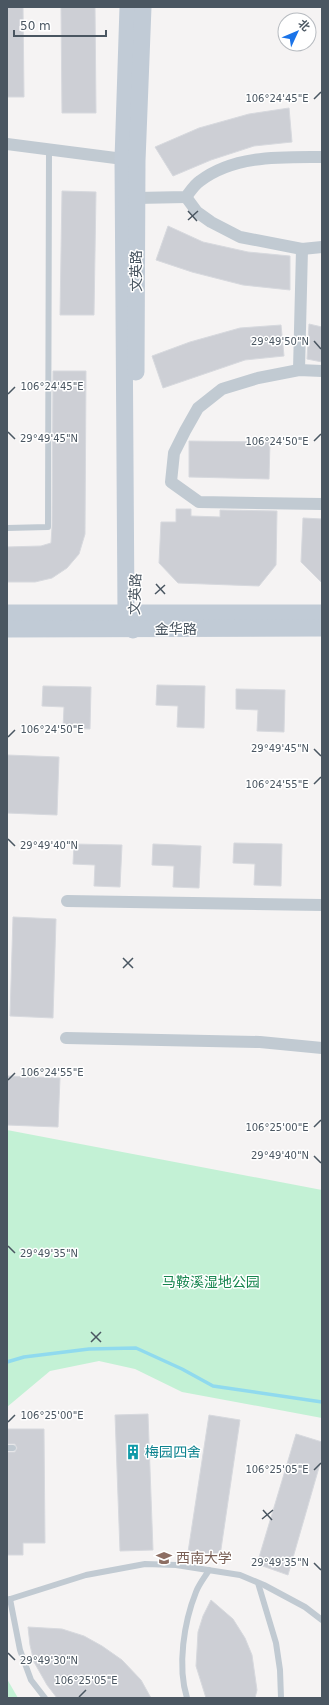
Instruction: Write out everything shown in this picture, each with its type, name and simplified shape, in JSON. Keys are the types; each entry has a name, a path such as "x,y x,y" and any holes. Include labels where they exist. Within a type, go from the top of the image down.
{"main road":[{"name":"文英路","path":"128,7 130,160 131,613 133,630"},
{"name":"文英路","path":"131,613 136,198 130,160 144,7"},
{"name":"金华路","path":"7,613 322,613"},
{"name":"金华路","path":"7,629 133,630 322,628"}],"street":[{"path":"7,144 130,160"},
{"path":"136,198 186,197 199,181 225,167 272,157 322,157"},
{"path":"186,197 197,212 211,222 240,237 302,249 322,247"},
{"path":"299,370 302,249"},
{"path":"322,372 299,370 258,378 222,389 198,408 185,431 174,453 171,482 199,502 322,504"},
{"path":"67,901 322,905"},
{"path":"66,1038 260,1042 322,1048"}],"lane":[{"path":"7,528 48,527 49,150"},
{"path":"45,1698 31,1680 20,1650 8,1599 86,1575 145,1564 176,1565 240,1575 305,1607 322,1620"},
{"path":"187,1698 183,1675 183,1639 196,1590 209,1570"},
{"path":"258,1583 276,1643 280,1670 281,1698"}],"green space":[{"name":"马鞍溪湿地公园","path":"7,1130 322,1190 322,1418 182,1392 135,1369 99,1361 50,1371 7,1407"},
{"path":"7,1679 18,1698 7,1698"}],"building":[{"path":"7,7 23,7 24,97 7,97"},
{"path":"61,7 95,7 96,113 62,113"},
{"path":"289,108 292,142 254,146 211,160 173,176 155,147 199,128 249,114"},
{"path":"62,191 96,192 94,315 60,315"},
{"path":"168,226 203,242 248,252 290,256 290,290 243,285 192,272 156,260"},
{"path":"309,324 322,327 322,362 307,359"},
{"path":"281,325 284,356 245,360 163,388 152,356 190,342 240,328"},
{"path":"53,371 86,371 85,534 79,554 67,568 52,578 35,582 7,582 7,547 41,546 51,543"},
{"path":"189,441 270,442 269,479 189,477"},
{"path":"176,509 191,509 191,516 220,517 220,510 277,511 276,565 259,586 178,583 159,563 161,522 176,522"},
{"path":"303,518 322,519 322,583 301,562"},
{"path":"157,685 205,686 204,728 177,727 178,706 156,705"},
{"path":"43,686 91,687 90,729 63,728 64,707 42,706"},
{"path":"236,689 285,690 284,732 257,731 258,710 236,709"},
{"path":"7,755 59,757 57,815 7,813"},
{"path":"234,843 282,844 281,886 254,885 255,864 233,863"},
{"path":"74,844 122,845 120,887 94,886 95,865 73,864"},
{"path":"153,844 201,846 199,888 173,887 174,866 152,865"},
{"path":"13,917 56,919 53,1018 10,1016"},
{"path":"7,1076 60,1078 58,1127 7,1125"},
{"name":"梅园四舍","path":"148,1414 153,1550 120,1551 115,1415"},
{"path":"209,1415 240,1420 220,1556 188,1552"},
{"path":"7,1429 44,1429 45,1543 23,1543 23,1555 7,1555 7,1452 15,1452 17,1448 15,1444 7,1444"},
{"path":"296,1434 322,1442 322,1457 288,1575 257,1564"},
{"path":"211,1600 233,1619 245,1638 252,1655 257,1690 255,1698 206,1698 196,1666 198,1632 203,1616"},
{"path":"28,1627 62,1629 84,1636 102,1646 122,1660 141,1680 151,1698 57,1698 47,1685 34,1662"}],"waterway":[{"path":"7,1362 24,1357 89,1349 136,1348 182,1369 213,1386 322,1402"}],"place":[{"name":"梅园四舍","path":"133,1452"},
{"name":"西南大学","path":"164,1558"}]}
